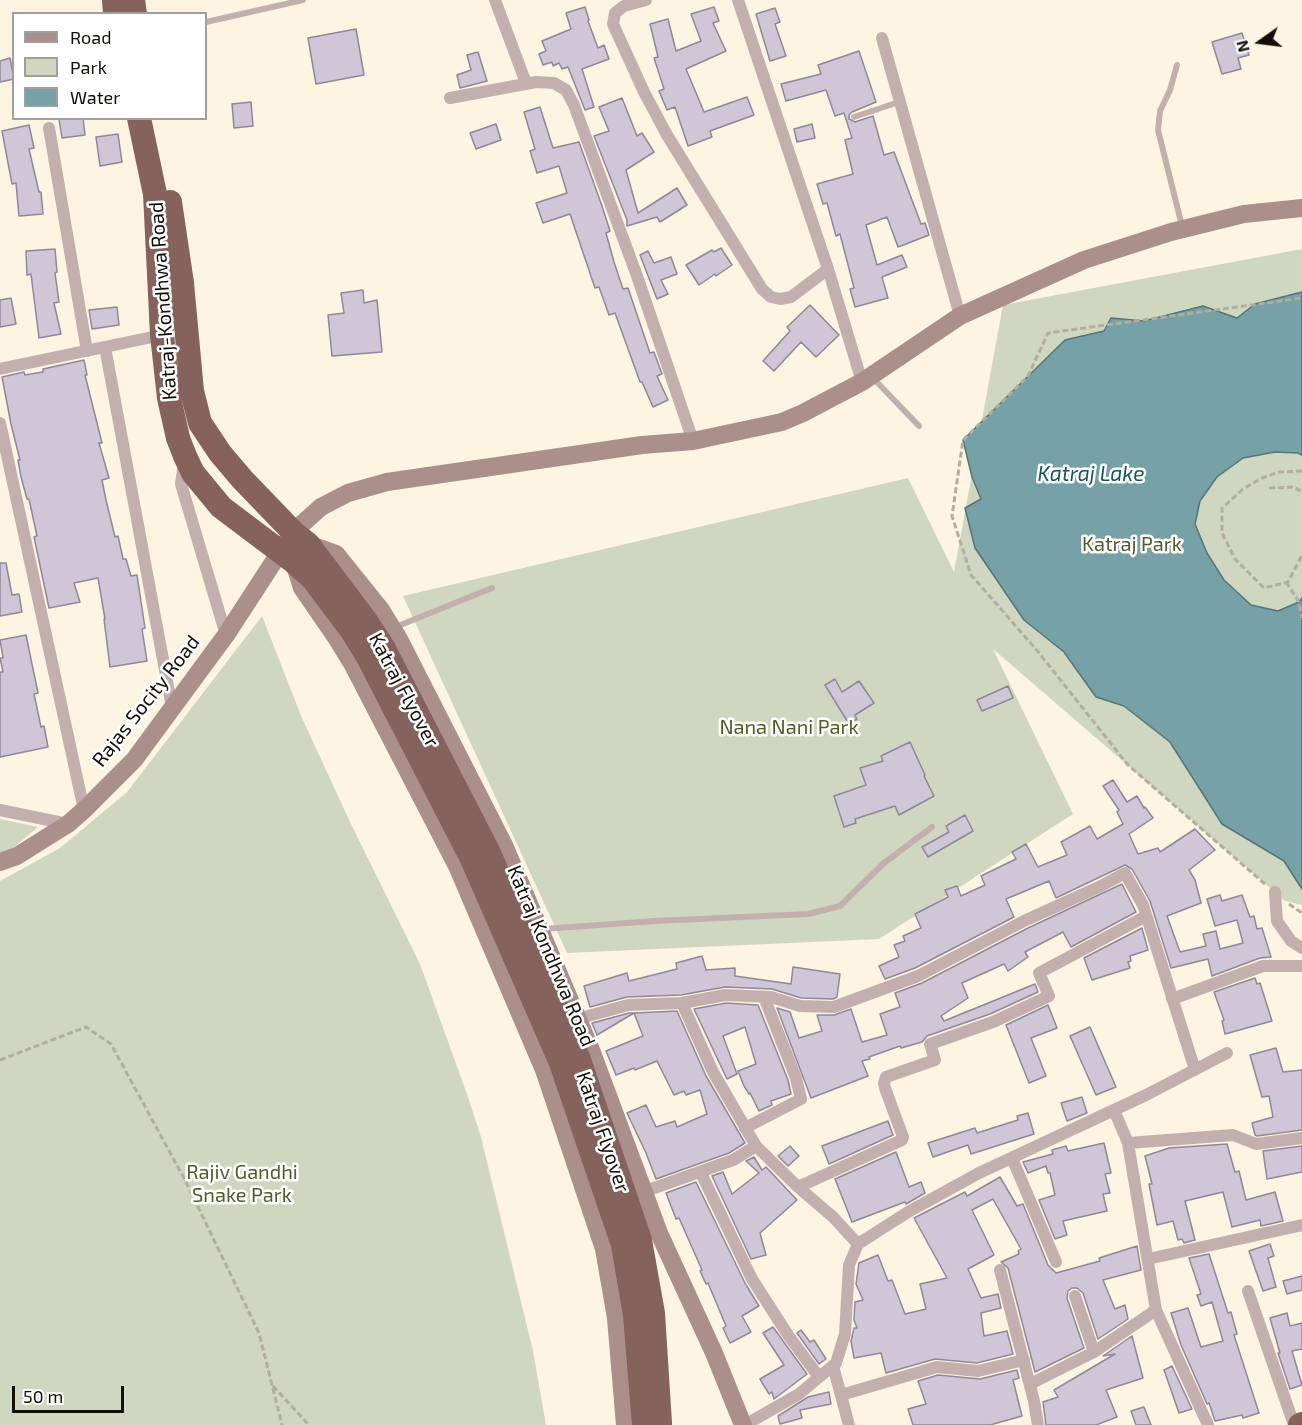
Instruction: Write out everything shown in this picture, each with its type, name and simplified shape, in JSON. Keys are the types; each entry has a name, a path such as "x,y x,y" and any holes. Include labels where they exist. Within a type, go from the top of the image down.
{"highway":[{"name":"Katraj-Kondhwa Road","path":"139,120 155,194 162,335 169,398 184,456 193,473 221,507 293,548"},
{"name":"Katraj-Kondhwa Road","path":"155,120 182,283 192,391 200,423 220,453 293,548"},
{"name":"Katraj Flyover","path":"293,548 372,630 399,678 488,851 578,1057 640,1240 653,1313 660,1425"},
{"name":"Katraj Flyover","path":"320,574 368,657 472,859 561,1064 623,1245 635,1315 644,1425"}],"street":[{"path":"495,0 526,83"},
{"path":"646,0 624,6 615,13 613,24 644,93 762,289 771,297 780,299 791,297 828,269"},
{"path":"738,0 866,379"},
{"path":"882,38 960,316"},
{"path":"450,98 526,83 554,82 566,90 574,105 637,276 693,441"},
{"path":"49,128 87,351"},
{"name":"Rajas Socity Road","path":"0,862 16,856 68,824 134,760 293,548 321,507 348,494 387,482 642,445 693,441 782,422 866,379 960,316 1084,261 1183,230 1244,214 1302,208"},
{"path":"0,369 162,335"},
{"path":"105,347 172,708"},
{"path":"0,423 84,810"},
{"path":"184,456 181,484 226,635"},
{"path":"293,548 302,588 353,665 457,866 544,1070 604,1249 616,1318 625,1425"},
{"name":"Katraj Kondhwa Road","path":"293,548 336,554 393,628 504,845 577,1019 659,1233 744,1425"},
{"path":"0,810 68,824"},
{"path":"577,1019 628,1005 682,1003 725,995 764,997 800,1006 834,1007 918,976 1024,921 1100,887 1125,873 1143,905 1194,1070"},
{"path":"1275,892 1277,921 1292,941 1302,948"},
{"path":"798,1187 902,1140 903,1137 885,1088 886,1077 935,1060 930,1044 993,1022 1049,996 1039,973 1146,915"},
{"path":"1172,999 1263,966 1302,966"},
{"path":"746,1128 801,1099 796,1078 764,997"},
{"path":"682,1003 713,1072 756,1146 858,1244"},
{"path":"744,1425 799,1394 836,1363 845,1334 849,1265 858,1244 908,1212 979,1173 1114,1110 1227,1053"},
{"path":"1114,1110 1128,1143 1156,1310 1208,1425"},
{"path":"1128,1143 1233,1135 1256,1144 1302,1138"},
{"path":"643,1192 733,1160 756,1146"},
{"path":"1012,1158 1056,1262"},
{"path":"701,1173 752,1279 788,1335 819,1377"},
{"path":"1148,1259 1302,1225"},
{"path":"1000,1270 1030,1384 1038,1425"},
{"path":"1248,1291 1294,1425"},
{"path":"1075,1296 1094,1352"},
{"path":"1030,1384 1094,1352 1156,1310"},
{"path":"841,1395 937,1367 978,1371 1024,1360"},
{"path":"833,1366 849,1425"}],"lane":[{"path":"207,22 303,0"},
{"path":"1177,65 1170,90 1160,111 1158,130 1183,230"},
{"path":"854,117 899,102"},
{"path":"866,379 919,426"},
{"path":"393,628 492,588"},
{"path":"539,929 808,914 840,906 884,863 932,827"}],"path":[{"path":"1302,298 1048,333 1028,376 963,440 952,516 971,575 1035,648 1128,765 1302,913"},
{"path":"1302,471 1279,472 1262,478 1243,489 1222,508 1222,533 1235,559 1264,588 1286,582 1302,555"},
{"path":"1269,488 1294,487 1302,492"},
{"path":"1286,582 1299,602 1302,618"},
{"path":"0,1060 86,1027 111,1044 186,1182 259,1333 282,1425"},
{"path":"272,1385 309,1425"}],"green space":[{"path":"1302,249 1302,905 1285,901 993,649 1073,814 879,939 567,953 403,596 908,478 954,572 1003,305"},
{"name":"Rajiv Gandhi Snake Park","path":"262,616 302,718 420,964 468,1097 481,1137 533,1351 546,1425 0,1425 0,881 60,848 127,792"},
{"path":"0,819 38,827 0,859"}],"water":[{"name":"Katraj Lake","path":"1302,292 1302,455 1275,452 1243,458 1217,477 1200,501 1195,524 1207,553 1224,580 1251,605 1278,611 1299,602 1302,598 1302,889 1284,861 1222,824 1170,742 1124,706 1096,697 1064,652 1024,620 975,548 965,508 981,499 972,477 963,440 1065,340 1104,331 1111,318 1144,321 1203,306 1237,318 1255,304"}],"building":[{"path":"585,7 598,48 604,45 609,59 582,69 594,107 585,110 568,67 562,69 559,63 553,66 552,62 543,65 539,54 546,51 542,41 571,29 566,13"},
{"path":"714,7 719,21 713,23 726,51 686,69 704,112 747,97 754,115 710,131 712,137 688,146 675,107 667,110 659,91 664,89 654,58 658,57 650,24 668,19 676,51 701,41 691,14"},
{"path":"775,8 780,22 775,24 786,56 770,61 756,14"},
{"path":"356,29 364,75 316,84 308,38"},
{"path":"1242,33 1249,55 1238,58 1241,69 1222,74 1212,42"},
{"path":"859,51 876,102 852,112 849,119 855,122 873,116 884,155 894,152 921,224 925,223 929,235 898,247 887,217 866,225 877,265 902,255 907,267 882,277 888,298 855,307 850,289 854,288 840,234 836,236 827,203 823,204 817,184 853,174 845,140 852,138 844,113 835,116 826,90 786,101 781,84 821,74 818,65"},
{"path":"478,52 487,81 460,88 457,75 471,70 467,55"},
{"path":"10,58 12,79 0,82 0,61"},
{"path":"622,98 637,136 642,133 654,152 626,170 638,213 677,188 687,205 660,222 657,217 627,226 627,220 594,136 609,131 599,107"},
{"path":"251,102 253,126 234,128 232,104"},
{"path":"540,107 553,148 579,142 610,231 606,233 623,289 628,288 650,353 654,352 662,374 657,376 668,400 653,407 640,382 615,313 609,315 599,287 595,288 570,214 543,223 536,203 567,193 559,166 537,173 530,151 535,149 524,112"},
{"path":"59,120 83,120 85,135 62,138"},
{"path":"496,124 501,140 476,149 470,133"},
{"path":"812,124 815,138 797,142 794,129"},
{"path":"29,125 34,148 29,149 39,192 41,192 43,214 19,216 16,183 12,184 2,131"},
{"path":"118,134 122,162 100,166 96,137"},
{"path":"721,248 732,265 699,285 686,265 712,250 714,252"},
{"path":"55,249 57,272 55,273 59,302 54,303 61,334 39,338 31,274 27,275 26,251"},
{"path":"648,251 654,263 671,257 677,274 661,280 668,294 657,299 640,255"},
{"path":"363,290 364,303 377,300 382,352 332,356 328,315 344,313 341,293"},
{"path":"11,298 16,324 0,327 0,300"},
{"path":"810,305 839,335 816,357 801,342 774,371 763,361 790,331 787,327"},
{"path":"117,307 119,325 92,329 89,310"},
{"path":"84,360 87,375 85,375 102,443 99,443 109,478 102,480 106,500 123,559 126,559 131,576 137,575 145,628 142,629 147,661 110,667 98,578 74,583 80,602 49,608 34,537 37,536 29,499 27,499 21,477 18,460 20,460 2,377 24,372 25,375 43,372 43,369"},
{"path":"0,563 6,563 12,595 19,594 22,612 0,616"},
{"path":"26,635 38,693 34,694 48,747 0,757 0,672 3,672 0,658 3,658 0,640"},
{"path":"835,679 842,692 859,681 874,703 855,715 857,719 849,724 825,685"},
{"path":"1008,686 1013,698 982,711 977,700"},
{"path":"910,742 934,796 899,815 895,806 855,819 856,823 844,827 834,796 866,785 860,768 883,761 881,756"},
{"path":"1113,780 1127,802 1137,796 1153,818 1129,834 1138,854 1158,848 1160,852 1195,829 1215,850 1189,870 1195,880 1201,903 1167,916 1180,952 1206,946 1203,934 1216,931 1220,949 1243,943 1237,920 1215,926 1207,899 1220,895 1222,901 1242,895 1250,917 1254,916 1257,929 1262,928 1271,957 1260,958 1212,976 1208,959 1171,968 1150,901 1132,869 1125,865 1056,898 1049,881 1006,899 1014,917 915,968 885,979 879,966 899,957 894,945 905,941 903,936 921,928 915,914 948,897 945,890 957,886 961,896 985,885 981,876 1016,859 1012,852 1026,844 1038,867 1067,855 1061,842 1090,826 1097,839 1123,824 1117,812 1119,810 1103,786"},
{"path":"965,815 973,831 928,857 922,847 949,832 946,826"},
{"path":"1122,884 1136,912 1071,947 1063,932 1025,952 1028,957 1008,971 1004,964 962,983 968,998 941,1016 944,1021 1035,984 1038,992 990,1014 927,1036 922,1042 901,1048 900,1046 869,1057 870,1059 862,1061 868,1076 811,1098 777,1008 790,1012 799,1038 822,1031 817,1015 834,1015 851,1009 862,1042 887,1035 880,1014 900,1007 895,993 922,983 1028,928"},
{"path":"1142,928 1148,950 1130,956 1131,961 1128,962 1130,968 1092,980 1084,958"},
{"path":"702,956 706,970 735,968 735,976 791,984 793,967 840,974 837,997 833,999 801,998 772,989 725,987 681,995 627,997 590,1007 584,986 627,973 629,981 677,969 676,963"},
{"path":"1255,978 1257,984 1260,983 1272,1021 1225,1034 1222,1021 1224,1020 1214,992"},
{"path":"726,1003 758,1005 788,1080 791,1094 771,1101 772,1105 759,1111 738,1071 756,1064 745,1027 723,1036 737,1074 727,1079 694,1009"},
{"path":"1048,1005 1057,1028 1031,1038 1046,1076 1029,1083 1006,1025"},
{"path":"677,1011 706,1076 745,1143 729,1153 656,1179 627,1113 646,1105 656,1127 675,1121 677,1127 707,1114 700,1090 686,1095 684,1091 674,1095 657,1061 616,1075 606,1051 643,1036 634,1013"},
{"path":"634,1013 597,1035 592,1023"},
{"path":"1090,1027 1116,1087 1096,1095 1070,1036"},
{"path":"1276,1048 1283,1072 1302,1070 1302,1130 1257,1136 1252,1123 1273,1117 1269,1096 1262,1097 1250,1055"},
{"path":"1082,1097 1087,1113 1067,1121 1061,1103"},
{"path":"1028,1113 1034,1134 971,1154 968,1145 933,1157 928,1143 975,1128 977,1133 1018,1120 1017,1116"},
{"path":"888,1121 893,1135 829,1164 822,1146"},
{"path":"1104,1143 1111,1173 1105,1174 1110,1193 1103,1194 1107,1211 1063,1221 1067,1235 1055,1239 1039,1200 1055,1195 1050,1173 1046,1166 1028,1173 1023,1162 1053,1154 1052,1150 1066,1146 1068,1151"},
{"path":"1227,1144 1235,1172 1239,1171 1246,1200 1275,1192 1283,1221 1261,1226 1260,1220 1232,1227 1223,1192 1185,1201 1195,1240 1184,1243 1182,1239 1178,1240 1173,1221 1157,1225 1149,1184 1152,1184 1145,1156 1169,1148"},
{"path":"790,1146 799,1156 788,1166 778,1156"},
{"path":"1302,1146 1302,1172 1267,1179 1263,1151"},
{"path":"896,1152 909,1187 921,1182 925,1193 906,1204 905,1202 852,1222 835,1179"},
{"path":"754,1157 762,1170 766,1167 797,1200 760,1233 766,1255 751,1259 712,1176 723,1172 732,1194 759,1173 746,1161"},
{"path":"1000,1177 1017,1206 1023,1204 1048,1265 1056,1273 1100,1261 1099,1258 1137,1246 1141,1270 1103,1280 1115,1309 1125,1305 1128,1319 1098,1339 1083,1293 1077,1288 1072,1288 1068,1291 1067,1298 1084,1348 1035,1372 1008,1268 1001,1262 1019,1254 1018,1251 1021,1249 993,1199 972,1210 994,1255 968,1269 981,1298 998,1294 1001,1308 981,1313 984,1336 1007,1331 1013,1354 977,1363 935,1359 886,1373 881,1353 854,1358 851,1341 854,1328 857,1328 854,1320 855,1302 863,1300 856,1284 859,1263 878,1255 888,1281 892,1280 905,1314 926,1309 920,1284 947,1278 914,1218 965,1192 967,1196"},
{"path":"696,1182 745,1283 759,1306 742,1316 751,1332 730,1343 723,1328 726,1326 708,1283 706,1284 700,1271 702,1270 679,1218 676,1219 666,1193"},
{"path":"1270,1244 1274,1256 1268,1258 1276,1287 1263,1291 1249,1251"},
{"path":"1209,1254 1228,1313 1231,1312 1237,1334 1234,1335 1259,1413 1243,1418 1242,1415 1215,1421 1209,1403 1207,1404 1181,1345 1171,1313 1188,1308 1201,1347 1223,1341 1212,1302 1201,1306 1197,1295 1201,1294 1189,1258"},
{"path":"1302,1276 1302,1290 1287,1294 1283,1281"},
{"path":"1287,1313 1290,1326 1302,1323 1302,1349 1292,1351 1302,1385 1290,1389 1270,1318"},
{"path":"773,1327 807,1374 774,1399 772,1392 769,1394 760,1379 784,1365 763,1333"},
{"path":"801,1330 810,1342 814,1340 826,1359 819,1364 797,1333"},
{"path":"1132,1336 1143,1378 1106,1390 1117,1417 1096,1425 1046,1425 1043,1402 1058,1397 1054,1390 1115,1354 1103,1356"},
{"path":"1172,1366 1192,1409 1179,1413 1164,1370"},
{"path":"1017,1370 1019,1378 1013,1380 1022,1416 990,1425 913,1425 908,1409 926,1404 918,1381 938,1375 980,1379"},
{"path":"829,1392 831,1404 800,1410 802,1418 780,1424 778,1416 808,1397"},
{"path":"1144,1407 1151,1425 1136,1425 1131,1411"}],"park label":[{"name":"Katraj Park","path":"1132,544"},
{"name":"Nana Nani Park","path":"789,727"}]}
